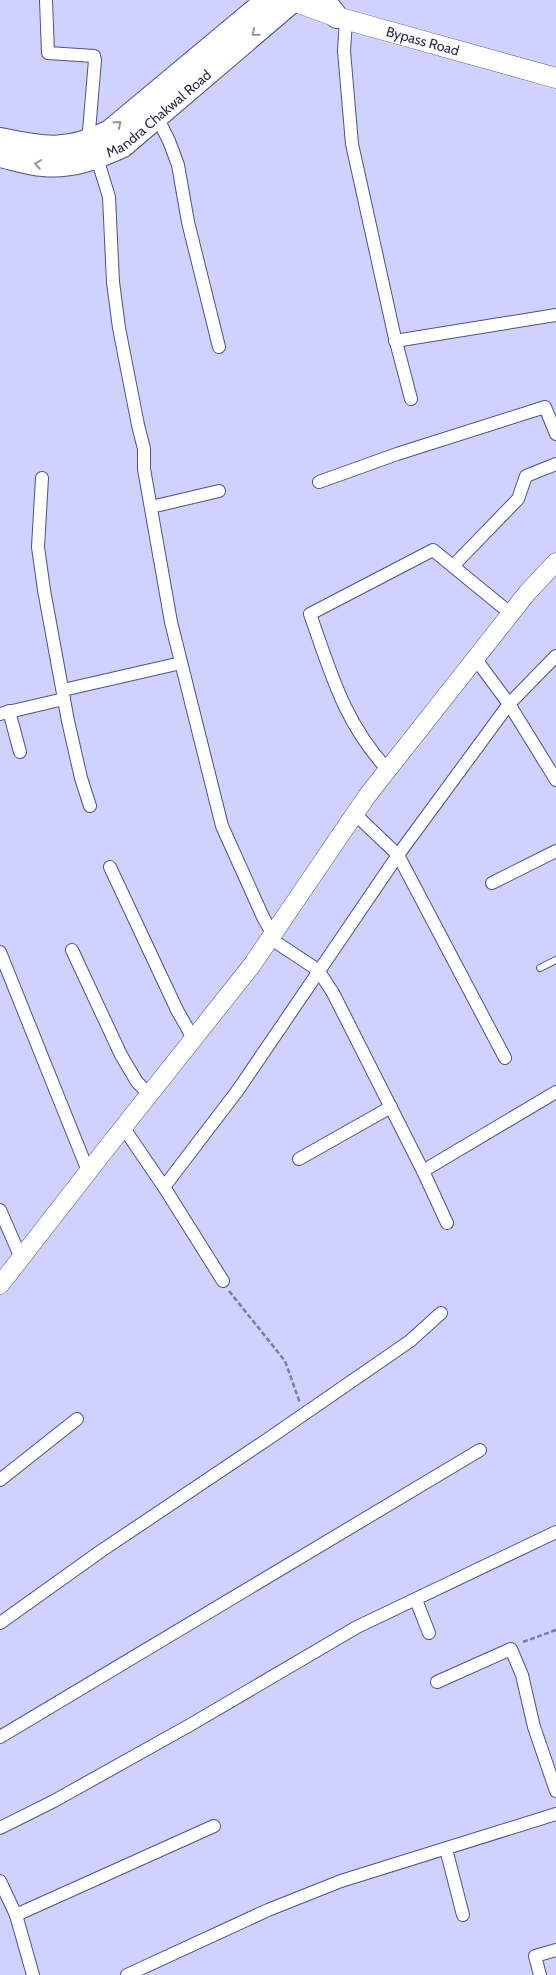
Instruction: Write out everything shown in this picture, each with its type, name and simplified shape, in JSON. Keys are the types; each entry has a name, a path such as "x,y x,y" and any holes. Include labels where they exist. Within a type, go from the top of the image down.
{"highway":[{"name":"Mandra Chakwal Road","path":"0,156 43,165 78,164 110,131 267,0"},
{"name":"Mandra Chakwal Road","path":"0,139 44,148 90,150 123,146 292,0"}],"main road":[{"name":"Bypass Road","path":"292,0 556,78"}],"street":[{"path":"46,0 48,53 94,56 95,60 89,131 90,150 109,196 113,282 119,328 144,449 144,469 171,622 222,826 272,937 318,970 333,993 423,1171 447,1223"},
{"path":"335,12 344,52 352,144 395,341 411,399"},
{"path":"157,117 178,165 188,222 219,347"},
{"path":"395,341 556,315"},
{"path":"319,482 397,454 544,407 556,434"},
{"path":"453,566 518,499 526,476 556,464"},
{"path":"42,478 38,547 44,590 81,778 90,806"},
{"path":"151,507 218,491"},
{"path":"388,770 371,752 352,723 339,697 310,614 433,550 510,613"},
{"path":"0,1285 88,1171 252,966 355,814 388,770 526,593 556,562"},
{"path":"164,1187 238,1090 398,855 509,704 556,656"},
{"path":"475,658 509,704 556,780"},
{"path":"20,752 4,713 64,694 181,663"},
{"path":"355,814 398,855 506,1058"},
{"path":"492,883 556,851"},
{"path":"110,867 177,1010 194,1040"},
{"path":"72,950 121,1054 137,1082 150,1095"},
{"path":"0,952 88,1171"},
{"path":"423,1171 556,1092"},
{"path":"300,1159 391,1107"},
{"path":"124,1127 223,1281"},
{"path":"0,1210 21,1258"},
{"path":"0,1623 101,1551 410,1341 441,1313"},
{"path":"0,1480 77,1419"},
{"path":"0,1737 480,1450"},
{"path":"0,1828 54,1801 190,1725 357,1627 556,1532"},
{"path":"416,1600 429,1633"},
{"path":"437,1682 511,1649 522,1675 534,1727 556,1791"},
{"path":"127,1975 268,1910 332,1885 556,1814"},
{"path":"16,1915 214,1826"},
{"path":"446,1850 463,1915"},
{"path":"0,1882 16,1915 33,1975"},
{"path":"540,1975 535,1956 556,1950"}],"lane":[{"path":"540,968 556,960"}],"path":[{"path":"223,1281 238,1303 285,1361 304,1414"},
{"path":"511,1649 556,1630"}]}
